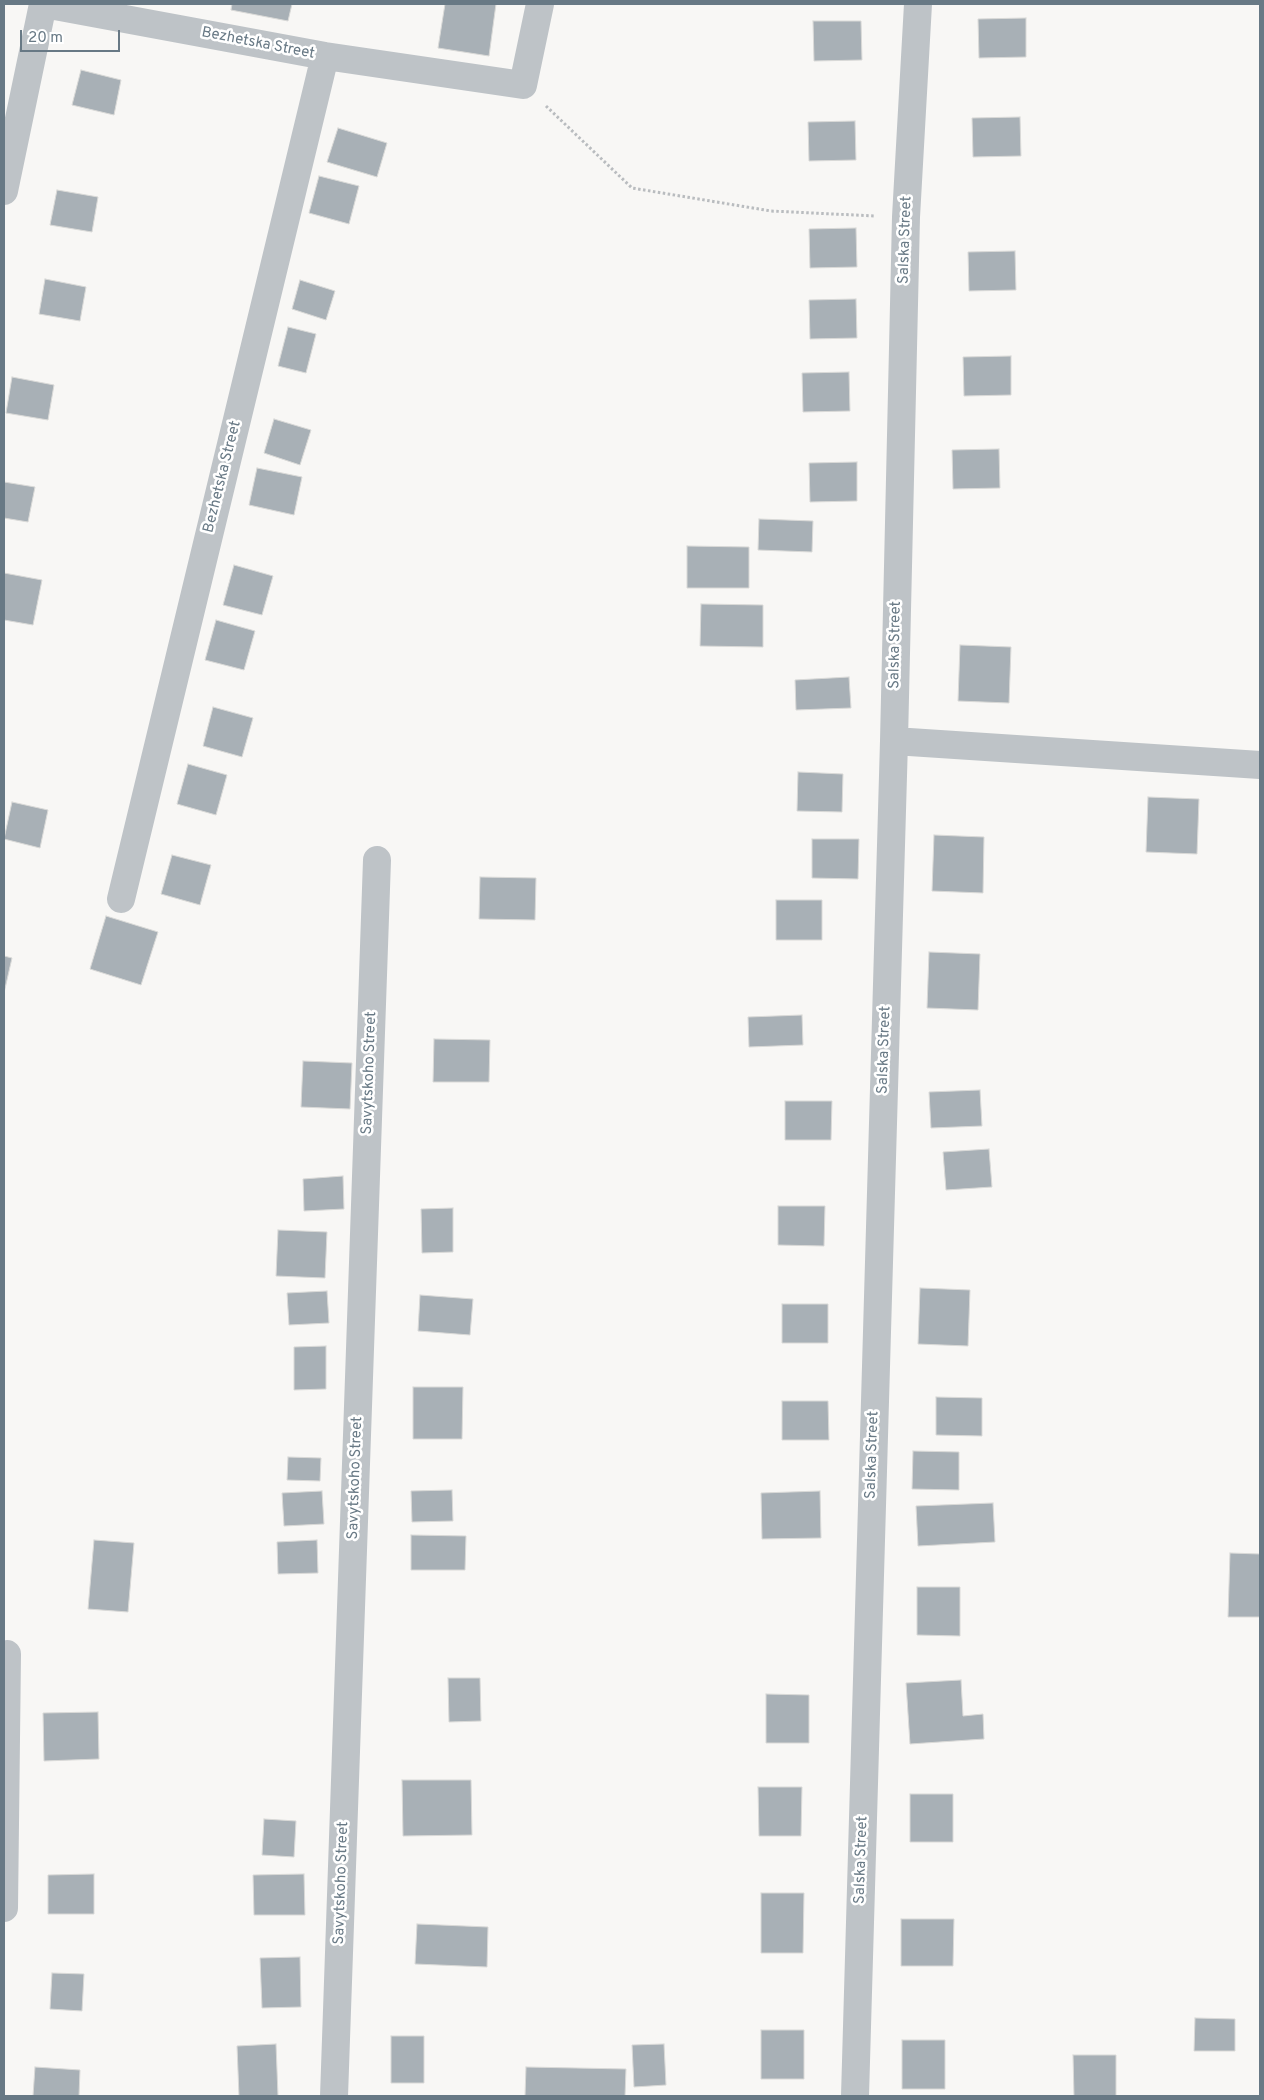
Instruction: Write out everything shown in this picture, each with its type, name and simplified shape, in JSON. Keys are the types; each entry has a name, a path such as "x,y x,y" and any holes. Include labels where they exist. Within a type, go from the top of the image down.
{"street":[{"name":"Bezhetska Street","path":"44,4 325,56 523,85"},
{"path":"4,191 44,4"},
{"path":"523,85 540,4"},
{"name":"Salska Street","path":"855,2096 894,741 906,218 918,4"},
{"name":"Bezhetska Street","path":"121,899 325,56"},
{"path":"894,741 1260,765"},
{"name":"Savytskoho Street","path":"334,2096 377,860"},
{"path":"4,1908 7,1654"}],"path":[{"path":"523,85 632,188 770,211 906,218"}],"building":[{"path":"232,4 292,4 288,21 231,10"},
{"path":"445,4 496,4 489,56 438,48"},
{"path":"1026,18 1026,57 979,58 978,19"},
{"path":"813,21 861,21 862,60 814,61"},
{"path":"81,70 121,80 114,115 72,105"},
{"path":"1020,117 1021,156 973,157 972,118"},
{"path":"855,121 856,160 809,161 808,122"},
{"path":"338,128 387,143 377,177 327,162"},
{"path":"319,176 359,186 349,224 309,213"},
{"path":"57,190 98,197 92,232 50,225"},
{"path":"856,228 857,267 810,268 809,229"},
{"path":"1015,251 1016,290 969,291 968,252"},
{"path":"45,279 86,287 80,321 39,314"},
{"path":"300,280 335,291 326,320 292,309"},
{"path":"856,299 857,338 810,339 809,300"},
{"path":"288,327 316,334 306,373 278,366"},
{"path":"1011,356 1011,395 964,396 963,357"},
{"path":"849,372 850,411 803,412 802,373"},
{"path":"12,377 54,385 48,420 6,413"},
{"path":"274,419 311,430 300,465 264,453"},
{"path":"999,449 1000,488 953,489 952,450"},
{"path":"857,462 857,501 810,502 809,463"},
{"path":"257,468 302,477 294,515 249,505"},
{"path":"4,482 35,487 28,522 4,518"},
{"path":"759,519 813,521 812,552 758,550"},
{"path":"687,546 749,547 749,588 687,588"},
{"path":"234,565 273,576 262,615 223,605"},
{"path":"4,573 42,580 33,625 4,620"},
{"path":"701,604 763,605 763,647 700,646"},
{"path":"216,620 255,631 244,670 205,660"},
{"path":"960,645 1011,647 1009,703 958,701"},
{"path":"849,677 851,708 796,710 795,680"},
{"path":"213,707 253,718 242,757 203,746"},
{"path":"188,764 227,775 216,815 177,804"},
{"path":"798,772 843,774 842,812 797,811"},
{"path":"1148,797 1199,799 1197,854 1146,852"},
{"path":"12,802 48,810 40,848 4,839"},
{"path":"934,835 984,837 983,893 932,891"},
{"path":"812,839 859,839 858,879 812,878"},
{"path":"172,855 211,865 200,905 161,894"},
{"path":"480,877 536,878 535,920 479,919"},
{"path":"776,900 822,900 822,940 776,940"},
{"path":"106,916 158,932 141,985 90,969"},
{"path":"929,952 980,954 978,1010 927,1008"},
{"path":"4,956 12,958 4,993"},
{"path":"802,1015 803,1045 749,1047 748,1017"},
{"path":"434,1039 490,1040 489,1082 433,1082"},
{"path":"303,1061 352,1063 350,1109 301,1107"},
{"path":"980,1090 982,1126 931,1128 929,1092"},
{"path":"785,1101 832,1101 831,1140 785,1140"},
{"path":"989,1149 992,1187 946,1190 943,1152"},
{"path":"343,1176 344,1209 304,1211 303,1179"},
{"path":"778,1206 825,1206 824,1246 778,1245"},
{"path":"453,1208 453,1252 422,1253 421,1209"},
{"path":"278,1230 327,1232 325,1278 276,1276"},
{"path":"920,1288 970,1290 968,1346 918,1344"},
{"path":"327,1291 329,1323 289,1325 287,1293"},
{"path":"420,1295 473,1299 470,1335 418,1331"},
{"path":"782,1304 828,1304 828,1343 782,1343"},
{"path":"326,1346 326,1389 294,1390 294,1347"},
{"path":"413,1387 463,1387 462,1439 413,1439"},
{"path":"936,1397 982,1398 982,1436 936,1435"},
{"path":"782,1401 828,1401 829,1440 782,1440"},
{"path":"913,1451 959,1452 959,1490 912,1489"},
{"path":"288,1457 321,1458 320,1481 287,1480"},
{"path":"452,1490 453,1521 412,1522 411,1491"},
{"path":"322,1491 324,1524 284,1526 282,1493"},
{"path":"820,1491 821,1538 762,1539 761,1493"},
{"path":"993,1503 995,1542 918,1546 916,1506"},
{"path":"411,1535 466,1536 465,1570 411,1570"},
{"path":"94,1540 134,1543 128,1612 88,1609"},
{"path":"317,1540 318,1573 278,1574 277,1542"},
{"path":"1230,1553 1260,1554 1260,1617 1228,1617"},
{"path":"917,1587 960,1587 960,1636 917,1635"},
{"path":"448,1678 480,1678 481,1721 449,1722"},
{"path":"961,1680 963,1716 983,1714 984,1739 910,1744 906,1683"},
{"path":"766,1694 809,1695 809,1743 766,1743"},
{"path":"98,1712 99,1759 44,1761 43,1713"},
{"path":"402,1780 471,1780 472,1835 403,1836"},
{"path":"758,1787 802,1787 801,1836 759,1836"},
{"path":"910,1794 953,1794 953,1842 910,1842"},
{"path":"264,1819 296,1821 294,1857 262,1855"},
{"path":"94,1874 94,1914 48,1914 48,1875"},
{"path":"304,1874 305,1915 254,1915 253,1875"},
{"path":"761,1893 804,1893 803,1953 761,1953"},
{"path":"901,1919 954,1919 953,1966 901,1966"},
{"path":"417,1924 488,1927 487,1967 415,1964"},
{"path":"300,1957 301,2007 262,2008 260,1958"},
{"path":"52,1973 84,1974 82,2011 50,2009"},
{"path":"1195,2018 1235,2019 1235,2051 1194,2051"},
{"path":"761,2030 804,2030 804,2079 761,2079"},
{"path":"391,2036 424,2036 424,2083 391,2083"},
{"path":"902,2040 945,2040 945,2089 902,2089"},
{"path":"276,2044 278,2096 239,2096 237,2046"},
{"path":"664,2044 666,2085 634,2087 632,2045"},
{"path":"1073,2055 1116,2055 1116,2096 1074,2096"},
{"path":"35,2067 80,2070 79,2096 33,2096"},
{"path":"526,2067 626,2069 625,2096 525,2096"}]}
